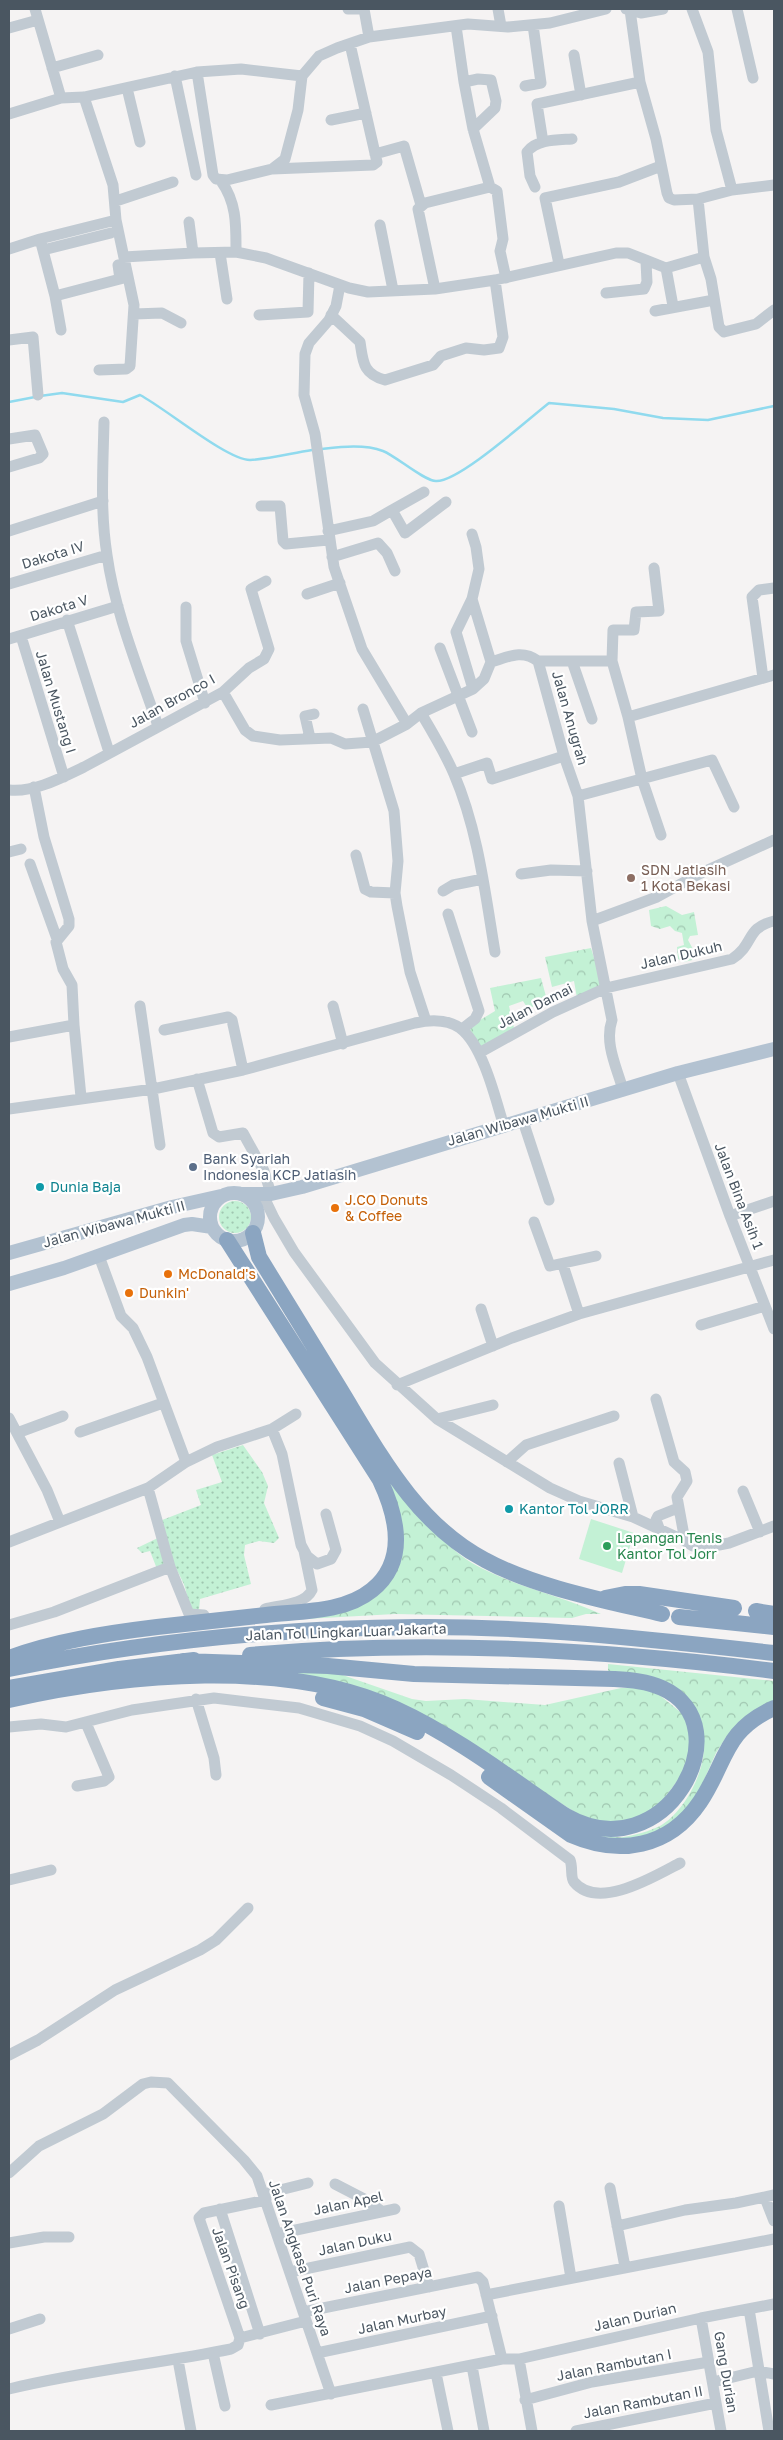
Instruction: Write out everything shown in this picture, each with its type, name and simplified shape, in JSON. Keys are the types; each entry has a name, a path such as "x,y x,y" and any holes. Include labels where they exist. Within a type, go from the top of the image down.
{"highway":[{"path":"253,1233 259,1256 264,1265 396,1478 420,1510 432,1522 484,1560 513,1573 600,1600 662,1614"},
{"path":"9,1658 56,1644 154,1628 333,1607 371,1591 389,1568 397,1538 390,1501 380,1480 228,1240"},
{"path":"600,1600 620,1595 639,1594 734,1608"},
{"path":"756,1611 774,1614"},
{"path":"679,1617 774,1627"},
{"name":"Jalan Tol Lingkar Luar Jakarta","path":"9,1669 71,1656 167,1643 284,1632 416,1627 523,1630 635,1638 774,1653"},
{"name":"Jalan Tol Lingkar Luar Jakarta","path":"9,1688 183,1661 285,1652 414,1646 581,1652 774,1671"},
{"path":"9,1700 119,1682 206,1676 286,1680 347,1692 394,1708 430,1726 566,1816 586,1826 605,1830 638,1825 664,1809 685,1783 696,1749 694,1722 683,1704 663,1688 642,1682 614,1678 414,1674 328,1666 183,1661"},
{"path":"9,1708 85,1694 179,1684 283,1688 364,1709 408,1727 447,1748 571,1835 600,1845 624,1847 644,1844 679,1825 701,1802 734,1737 761,1714 774,1708"}],"main road":[{"name":"Jalan Wibawa Mukti II","path":"243,1194 267,1194 302,1187 678,1073 774,1050"},
{"path":"259,1217 257,1207 251,1199 243,1194 231,1192 221,1196 211,1210 212,1227 218,1236 228,1240 245,1239 253,1233 259,1217 267,1194"},
{"name":"Jalan Wibawa Mukti II","path":"9,1253 172,1207 221,1196"},
{"name":"Jalan Wibawa Mukti II","path":"9,1284 99,1256 184,1225 192,1224 212,1227"}],"street":[{"path":"348,9 364,9 369,37"},
{"path":"498,9 501,26"},
{"path":"272,169 285,159 298,110 302,76 319,56 369,37 456,26 533,25 606,9"},
{"path":"663,9 641,13 628,9 640,82 669,198 674,200 698,199 732,190 774,185"},
{"path":"692,9 708,52 716,130 732,190"},
{"path":"737,9 753,78"},
{"path":"9,28 37,14 61,98"},
{"path":"525,86 542,88 533,25"},
{"path":"331,315 360,342 361,357 366,367 375,376 385,380 433,365 441,356 466,348 484,350 499,348 503,337 500,252 503,239 501,214 497,191 490,187 473,130 456,26"},
{"path":"220,181 272,169 373,165 377,162 350,44"},
{"path":"52,68 98,55"},
{"path":"574,55 581,95"},
{"path":"9,114 61,98 84,97 197,72 241,69 302,76"},
{"path":"197,72 208,156 213,175 230,193 234,207 236,252"},
{"path":"175,76 196,175"},
{"path":"464,82 478,79 491,80 496,101 495,108 473,130"},
{"path":"543,142 537,104 640,82"},
{"path":"128,88 140,142"},
{"path":"55,296 120,279 112,225 116,201 105,156 84,97"},
{"path":"331,120 366,113"},
{"path":"535,187 530,176 527,152 531,147 543,142 572,138"},
{"path":"375,154 404,146 421,205"},
{"path":"559,264 545,198 619,182 661,166"},
{"path":"116,201 174,182"},
{"path":"435,288 418,210 421,205 490,187"},
{"path":"698,199 704,257 720,327 724,332 756,324 774,310"},
{"path":"189,222 193,253"},
{"path":"9,249 40,239 112,225"},
{"path":"43,250 112,225"},
{"path":"98,370 130,366 134,314 124,257 112,225"},
{"path":"380,225 393,290"},
{"path":"40,239 55,296 61,330"},
{"path":"124,257 236,252 266,258 340,285 368,292 435,288 501,279 559,264 616,253 628,253 646,262 666,268 704,257"},
{"path":"220,253 227,299"},
{"path":"606,293 644,289 648,282 646,262"},
{"path":"666,268 674,306"},
{"path":"259,314 308,312 309,273"},
{"path":"340,285 336,306 309,343 305,354 304,395 315,434 328,535 340,583 362,648 407,724"},
{"path":"655,311 714,300"},
{"path":"134,314 162,313 181,323"},
{"path":"9,340 33,337 38,395"},
{"path":"104,422 103,501 107,555 118,606 158,726"},
{"path":"9,439 34,435 44,454 39,458 9,467"},
{"path":"261,506 280,506 283,541 286,544 328,535 372,521 424,492"},
{"path":"9,531 103,501"},
{"path":"392,510 401,536 446,502"},
{"path":"472,534 476,546 479,569 472,599 456,632 473,689"},
{"path":"332,557 378,543 387,553 395,571"},
{"name":"Dakota IV","path":"9,584 107,555"},
{"path":"654,568 659,611 636,612 634,630 613,630 612,661 628,717 642,779 661,835"},
{"name":"Jalan Bronco I","path":"9,790 34,787 64,777 205,703 222,692 249,668 264,659 269,650 251,589 266,581"},
{"path":"307,594 340,583"},
{"path":"628,717 769,677 752,597 759,590 774,588"},
{"path":"222,692 245,730 253,736 280,740 331,738 345,744 372,742 407,724 421,713 473,689 484,679 491,662 472,599"},
{"name":"Dakota V","path":"9,639 118,606"},
{"path":"186,608 186,641 205,703"},
{"path":"67,620 109,752"},
{"name":"Jalan Mustang I","path":"21,636 64,777"},
{"path":"440,648 472,732"},
{"name":"Jalan Anugrah","path":"491,662 519,653 530,655 538,662 564,756 578,796 592,921 612,1020 609,1029 609,1041 623,1090"},
{"path":"572,661 592,719"},
{"path":"538,662 612,661"},
{"path":"362,709 394,811 398,861 395,892 410,972 426,1021"},
{"path":"421,713 454,774 475,841 495,952"},
{"path":"310,738 305,716 314,714"},
{"path":"454,774 487,763 492,779 564,756"},
{"path":"578,796 712,760 734,807"},
{"path":"34,787 44,837 70,919 68,928 57,939"},
{"path":"592,921 658,897 698,874 774,840"},
{"path":"9,852 21,849"},
{"path":"356,855 365,889 370,892 395,892"},
{"path":"30,864 57,939 56,946 63,969 72,985 81,1097"},
{"path":"521,874 551,870 587,871"},
{"path":"442,891 453,885 483,879"},
{"path":"448,914 479,1011 476,1019 462,1029"},
{"name":"Jalan Dukuh","path":"606,988 732,959 744,952 754,929 761,924 774,920"},
{"name":"Jalan Damai","path":"479,1054 553,1012 606,988"},
{"path":"140,1006 160,1145"},
{"path":"333,1006 344,1044"},
{"path":"164,1030 228,1017 232,1020 243,1070"},
{"path":"9,1109 81,1097 153,1089 243,1070 426,1021 448,1023 462,1029 479,1054 486,1070 504,1127"},
{"path":"9,1037 74,1025"},
{"name":"Jalan Bina Asih 1","path":"678,1073 730,1216 769,1309 774,1329"},
{"path":"198,1079 213,1133 219,1137 243,1133 264,1171 267,1194 283,1235 315,1284 375,1363 397,1385 437,1419 539,1482 579,1501 633,1517 693,1546 708,1547 742,1540 774,1526"},
{"path":"523,1121 549,1200"},
{"path":"730,1216 774,1201"},
{"path":"534,1222 550,1266 563,1265 596,1256"},
{"path":"99,1256 120,1316 133,1328 147,1357 186,1462"},
{"path":"397,1385 579,1314 751,1268 774,1260"},
{"path":"563,1265 579,1314"},
{"path":"481,1309 493,1346"},
{"path":"701,1324 769,1309"},
{"path":"656,1399 674,1462 685,1472 687,1482 677,1497 685,1541"},
{"path":"80,1432 163,1403"},
{"path":"437,1419 493,1405"},
{"path":"9,1542 148,1488 186,1462 212,1449 272,1428 296,1414"},
{"path":"16,1433 63,1416"},
{"path":"507,1462 526,1445 614,1416"},
{"path":"9,1418 47,1490 60,1522"},
{"path":"148,1488 170,1567 187,1611 192,1616 256,1611 310,1596 312,1590 304,1551 294,1517 282,1454 272,1428"},
{"path":"619,1464 633,1517"},
{"path":"743,1491 760,1532"},
{"path":"659,1528 656,1520 658,1516 678,1508"},
{"path":"304,1551 317,1564 328,1561 334,1556 336,1546 326,1514"},
{"path":"9,1625 54,1612 170,1567"},
{"path":"196,1699 214,1758 216,1775"},
{"path":"9,1727 41,1724 66,1727 196,1699 240,1699 298,1708 360,1726 393,1741 451,1775 552,1844 570,1860 574,1883 588,1892 601,1895 626,1888 680,1863"},
{"path":"77,1786 104,1781 109,1777 86,1723"},
{"path":"9,1880 51,1870"},
{"path":"9,2055 46,2035 115,1990 200,1950 216,1940 248,1908"},
{"name":"Jalan Angkasa Puri Raya","path":"9,2174 39,2146 103,2114 144,2084 160,2082 176,2089 257,2176 331,2394"},
{"name":"Jalan Pisang","path":"240,2338 199,2223 199,2218 204,2213 265,2197 308,2183"},
{"path":"335,2184 364,2199 380,2210"},
{"path":"610,2188 625,2268"},
{"path":"617,2226 685,2210 770,2196 774,2221"},
{"path":"560,2206 571,2278"},
{"path":"220,2209 260,2334"},
{"name":"Jalan Apel","path":"277,2234 380,2210 395,2209"},
{"path":"9,2243 44,2237 69,2237"},
{"path":"502,2359 486,2295 774,2239"},
{"name":"Jalan Duku","path":"290,2272 410,2247 419,2254 429,2287"},
{"name":"Jalan Pepaya","path":"240,2338 260,2334 305,2317 429,2287 478,2278 483,2282 486,2295"},
{"name":"Jalan Durian","path":"271,2405 502,2359 519,2359 701,2318 774,2304"},
{"path":"749,2310 769,2431"},
{"name":"Jalan Murbay","path":"317,2353 492,2316"},
{"name":"Gang Durian","path":"701,2318 721,2431"},
{"path":"9,2329 40,2319"},
{"path":"9,2389 62,2376 178,2360 213,2353 231,2349 238,2345 240,2338"},
{"path":"213,2353 225,2406"},
{"path":"519,2359 532,2431"},
{"path":"178,2360 191,2431"},
{"name":"Jalan Rambutan I","path":"525,2400 592,2382 709,2362"},
{"path":"472,2366 484,2431"},
{"path":"712,2382 758,2371 774,2374"},
{"path":"436,2373 448,2431"},
{"name":"Jalan Rambutan II","path":"576,2431 716,2403"}],"green space":[{"path":"666,906 682,915 694,912 698,935 690,936 688,940 694,951 692,960 684,962 678,959 677,947 684,945 682,933 675,931 670,926 660,929 651,926 649,910"},
{"path":"591,948 603,987 577,998 574,981 552,987 545,957"},
{"path":"541,978 547,1000 528,1009 523,1001 509,1006 514,1028 481,1048 467,1028 495,1011 490,988"},
{"path":"235,1201 241,1202 246,1206 250,1211 250,1223 246,1228 241,1232 235,1233 229,1232 224,1228 220,1223 219,1217 220,1211 224,1206 229,1202"},
{"path":"243,1445 262,1472 268,1486 264,1503 279,1538 274,1543 259,1541 245,1545 244,1555 251,1584 200,1599 199,1610 184,1614 187,1599 185,1587 172,1561 157,1569 150,1551 142,1553 137,1548 162,1536 157,1522 201,1505 196,1490 222,1482 212,1455"},
{"path":"387,1480 437,1535 472,1563 503,1578 601,1614 586,1614 572,1618 395,1614 305,1619 328,1613 395,1568"},
{"name":"Lapangan Tenis Kantor Tol Jorr","path":"591,1519 634,1533 622,1573 579,1559"},
{"path":"608,1664 774,1681 774,1702 726,1737 716,1753 693,1805 661,1833 625,1841 580,1832 579,1829 623,1837 642,1833 660,1826 670,1819 687,1798 700,1772 704,1745 700,1728 681,1697 608,1672"},
{"path":"271,1668 334,1672 412,1699 426,1701 465,1699 545,1705 621,1688 640,1688 657,1693 684,1715 692,1733 692,1761 649,1819 592,1823 468,1744"}],"waterway":[{"path":"40,396 62,393 123,402 140,395 227,452 250,460 312,450"},
{"path":"9,402 35,397"},
{"path":"321,449 352,447 376,449 389,454 424,477 436,481 447,479 476,461 549,403 614,409 663,418 708,420 774,406"}],"place":[{"name":"SDN Jatiasih 1 Kota Bekasi","path":"631,878"},
{"name":"Bank Syariah Indonesia KCP Jatiasih","path":"193,1167"},
{"name":"Dunia Baja","path":"40,1187"},
{"name":"J.CO Donuts & Coffee","path":"335,1208"},
{"name":"McDonald's","path":"168,1274"},
{"name":"Dunkin'","path":"129,1293"},
{"name":"Kantor Tol JORR","path":"509,1509"},
{"name":"Lapangan Tenis Kantor Tol Jorr","path":"607,1546"}]}
